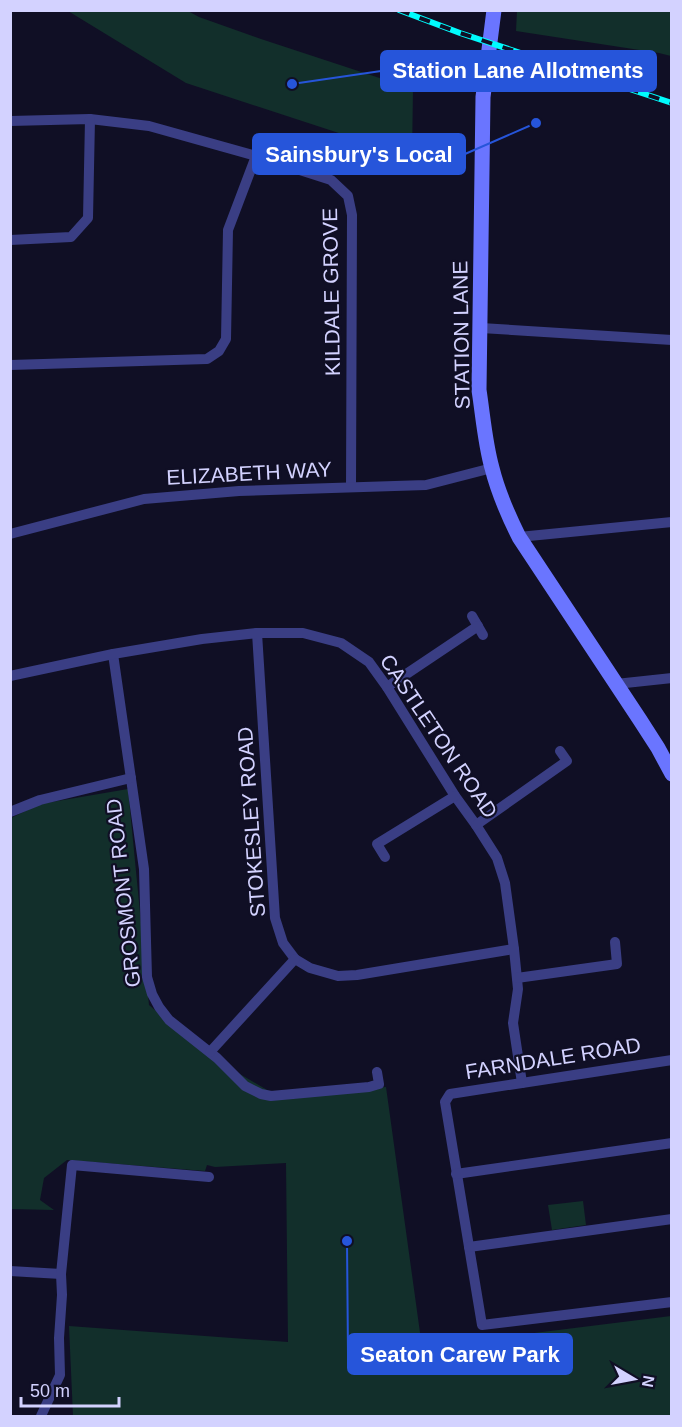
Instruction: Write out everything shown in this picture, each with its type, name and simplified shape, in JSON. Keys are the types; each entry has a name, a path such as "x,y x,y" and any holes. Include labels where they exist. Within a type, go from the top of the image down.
{"main road":[{"name":"STATION LANE","path":"494,10 483,97 479,390 492,468 505,508 519,537 658,748 672,774"}],"street":[{"path":"10,240 71,237 88,218 90,119"},
{"name":"KILDALE GROVE","path":"10,121 90,119 149,126 331,180 348,196 352,215 351,487"},
{"path":"10,365 207,359 219,351 226,339 228,230 256,156"},
{"path":"481,328 672,340"},
{"name":"ELIZABETH WAY","path":"10,534 144,499 239,491 426,485 492,468"},
{"path":"519,537 672,522"},
{"path":"387,687 478,626"},
{"name":"CASTLETON ROAD","path":"10,676 113,654 202,639 257,633 303,633 341,642 369,662 497,858 505,883 514,949 518,989 513,1023 522,1083"},
{"name":"STOKESLEY ROAD","path":"257,633 274,918 283,943 295,958"},
{"name":"GROSMONT ROAD","path":"113,654 144,870 147,968 152,994 159,1007 169,1020 210,1052 245,1086 261,1094 271,1096 369,1088 379,1084 377,1072"},
{"path":"616,684 672,678"},
{"path":"476,825 567,761 560,751"},
{"path":"10,812 40,800 130,778"},
{"path":"385,857 377,844 455,796"},
{"path":"517,978 618,964 615,942"},
{"path":"210,1052 295,958 310,968 338,976 357,975 514,949"},
{"name":"FARNDALE ROAD","path":"456,1174 445,1102 450,1094 672,1060"},
{"path":"672,1143 456,1174 482,1325 672,1302"},
{"path":"41,1416 60,1375 59,1338 62,1295 60,1274 72,1165 208,1177"},
{"path":"469,1247 672,1219"},
{"path":"10,1271 60,1274"}],"green space":[{"path":"68,11 188,11 261,39 413,89 412,157 186,83"},
{"path":"517,11 671,11 671,56 516,31"},
{"path":"128,789 149,1005 211,1057 279,1097 386,1087 422,1347 671,1316 671,1416 73,1416 69,1326 288,1342 286,1163 215,1167 207,1165 205,1171 67,1160 44,1178 40,1200 54,1210 11,1209 11,818 40,804"},
{"path":"583,1201 586,1225 552,1230 548,1205"}],"railway":[{"path":"399,10 460,33 672,103"}],"place":[{"name":"Station Lane Allotments","path":"292,84"},
{"name":"Sainsbury's Local","path":"536,123"},
{"name":"Seaton Carew Park","path":"347,1241"}]}
